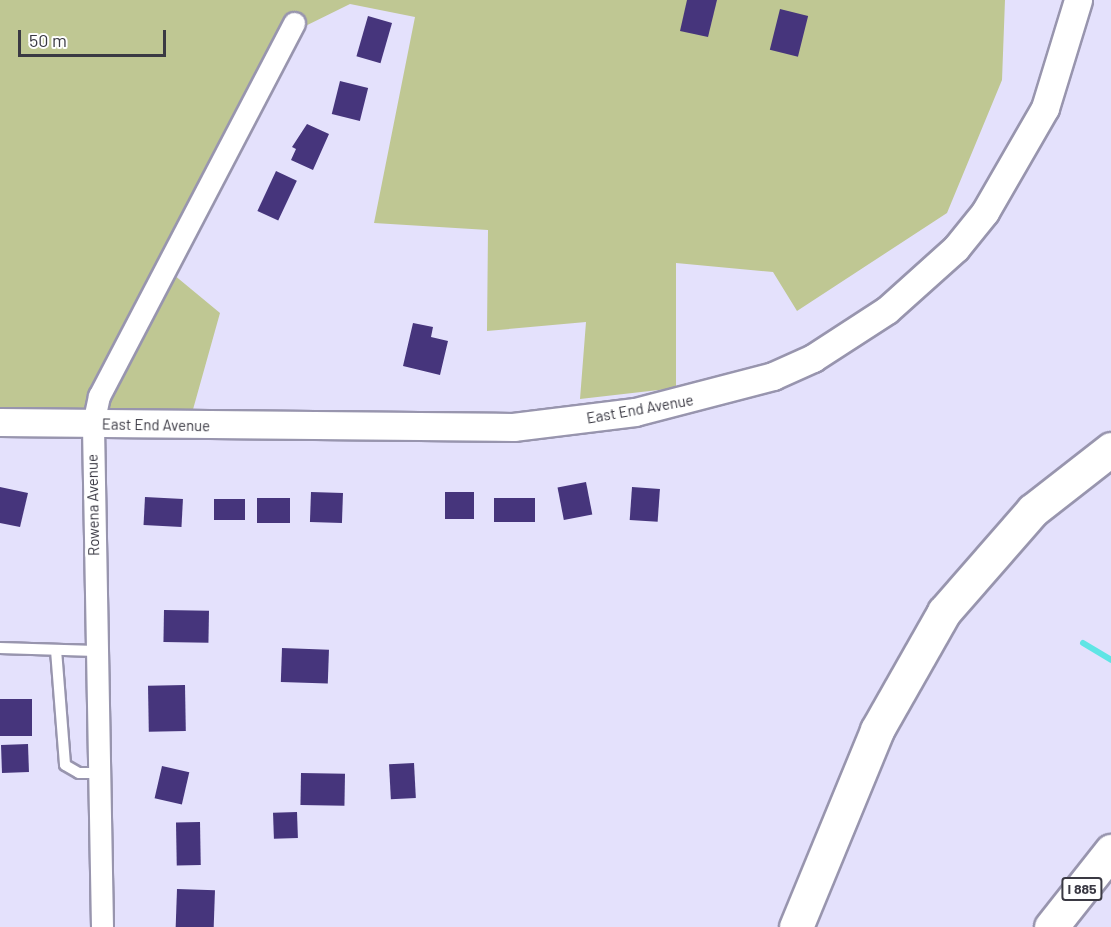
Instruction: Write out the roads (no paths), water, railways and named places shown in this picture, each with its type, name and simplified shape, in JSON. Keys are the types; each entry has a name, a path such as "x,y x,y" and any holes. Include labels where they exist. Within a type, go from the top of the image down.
{"highway":[{"path":"796,927 877,730 944,612 1033,510 1111,449"},
{"name":"I 885","path":"1052,927 1111,851"}],"street":[{"name":"East End Avenue","path":"0,422 513,427 635,412 773,376 887,310 956,248 985,212 1045,108 1078,0"},
{"name":"Rowena Avenue","path":"102,927 93,424 99,396 294,23"}],"lane":[{"path":"0,648 96,651"},
{"path":"56,650 65,765 79,773 98,773"}],"waterway":[{"path":"1083,643 1111,660"}]}
